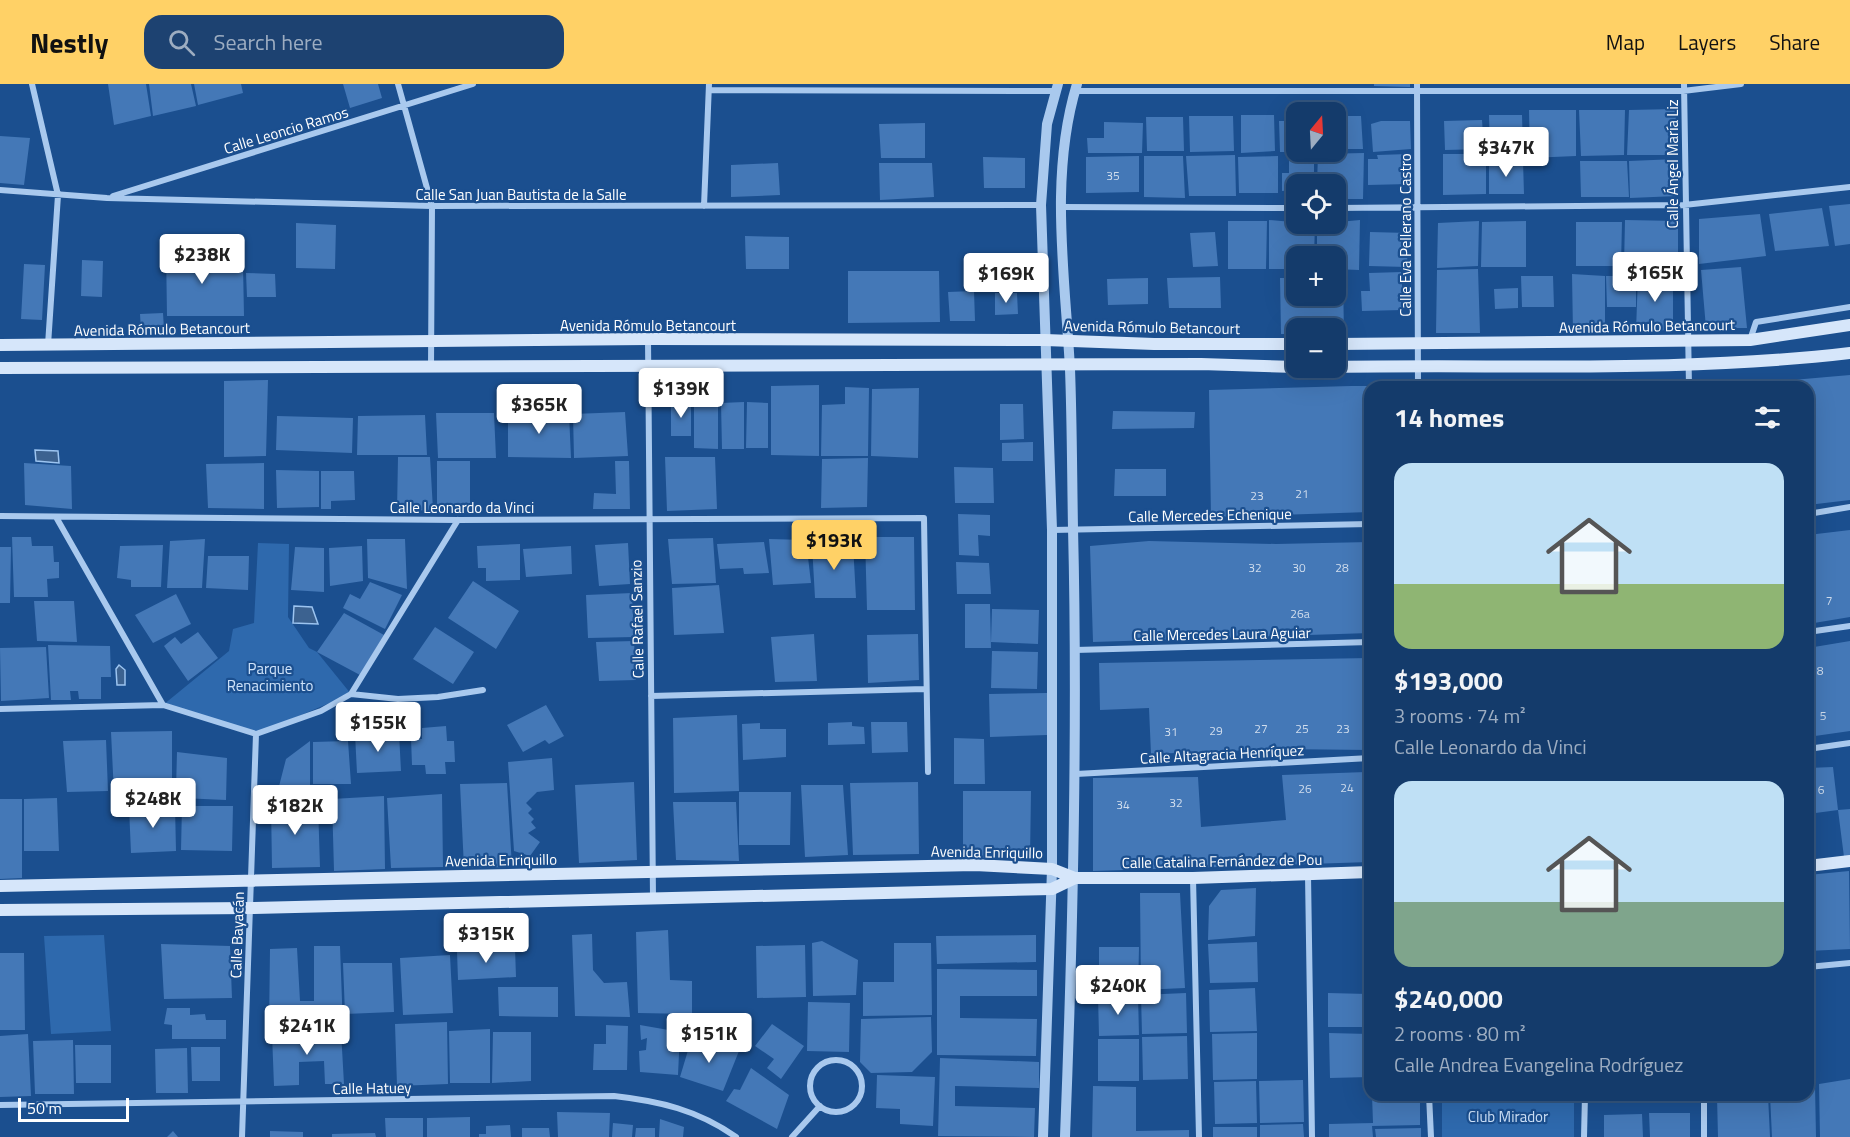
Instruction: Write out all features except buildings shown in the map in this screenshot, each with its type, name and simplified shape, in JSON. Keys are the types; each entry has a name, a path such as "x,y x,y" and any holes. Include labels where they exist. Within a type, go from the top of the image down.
{"main road":[{"name":"Avenida Rómulo Betancourt","path":"1346,344 1750,340 1850,325"},
{"name":"Avenida Rómulo Betancourt","path":"0,345 648,339 1045,340 1154,344 1286,344"},
{"path":"1346,367 1687,366 1751,363 1850,353"},
{"path":"0,368 1070,367 1202,364 1286,366"},
{"path":"1814,865 1850,861"},
{"name":"Avenida Enriquillo","path":"0,886 975,865 1052,869 1075,878"},
{"name":"Calle Catalina Fernández de Pou","path":"1075,878 1193,878 1364,872"},
{"path":"0,910 251,908 1052,889 1075,878"}],"street":[{"path":"32,84 58,195 48,345"},
{"path":"398,84 432,206 431,367"},
{"name":"Calle Leoncio Ramos","path":"107,198 473,84"},
{"name":"Calle Eva Pellerano Castro","path":"1417,84 1418,381"},
{"path":"1065,1137 1075,878 1076,774 1070,367 1062,207 1065,137 1075,88 1417,92 1741,84"},
{"path":"704,206 709,87 1057,87 1047,124 1041,205 1052,530 1052,889 1043,1137"},
{"name":"Calle Ángel María Liz","path":"1684,87 1688,381"},
{"path":"1346,208 1684,205 1850,187"},
{"name":"Calle San Juan Bautista de la Salle","path":"0,190 107,198 432,206 1041,205"},
{"path":"1062,207 1286,208"},
{"path":"1750,340 1756,322 1850,307"},
{"name":"Calle Rafael Sanzio","path":"648,339 652,898"},
{"path":"1814,513 1850,507"},
{"name":"Calle Leonardo da Vinci","path":"0,516 458,520 924,518 925,689"},
{"path":"56,517 163,705"},
{"path":"0,709 163,705 256,734 321,711 351,694 458,520"},
{"name":"Calle Mercedes Echenique","path":"1052,530 1364,524"},
{"path":"1814,631 1850,626"},
{"name":"Calle Mercedes Laura Aguiar","path":"1075,650 1364,642"},
{"path":"651,696 925,689 928,772"},
{"path":"351,694 408,698 483,690"},
{"name":"Calle Bayacán","path":"242,1137 256,734"},
{"path":"1814,748 1850,743"},
{"name":"Calle Altagracia Henríquez","path":"1076,774 1364,758"},
{"path":"1308,875 1312,1137"},
{"path":"1193,878 1199,1137"},
{"path":"1814,966 1850,963"},
{"path":"832,1060 849,1063 856,1068 863,1084 858,1100 852,1107 836,1112 820,1106 811,1092 813,1075 817,1068 832,1060"},
{"name":"Calle Hatuey","path":"0,1105 614,1096 676,1106 694,1112 736,1137"},
{"path":"1429,1101 1431,1137"},
{"path":"1584,1137 1585,1101"},
{"path":"1704,1101 1704,1137"},
{"path":"792,1137 820,1106"}],"green space":[{"name":"Parque Renacimiento","path":"258,543 289,544 288,617 309,648 317,652 351,694 256,734 163,705 229,651 233,629 254,623"},
{"path":"104,935 111,1031 51,1034 44,936"},
{"name":"Club Mirador","path":"1442,1101 1574,1101 1574,1137 1442,1137"}],"shaded area":[{"path":"35,450 58,451 59,463 36,461"},
{"path":"294,606 312,607 318,624 293,623"},
{"path":"119,665 125,670 125,685 117,685 116,669"}]}
